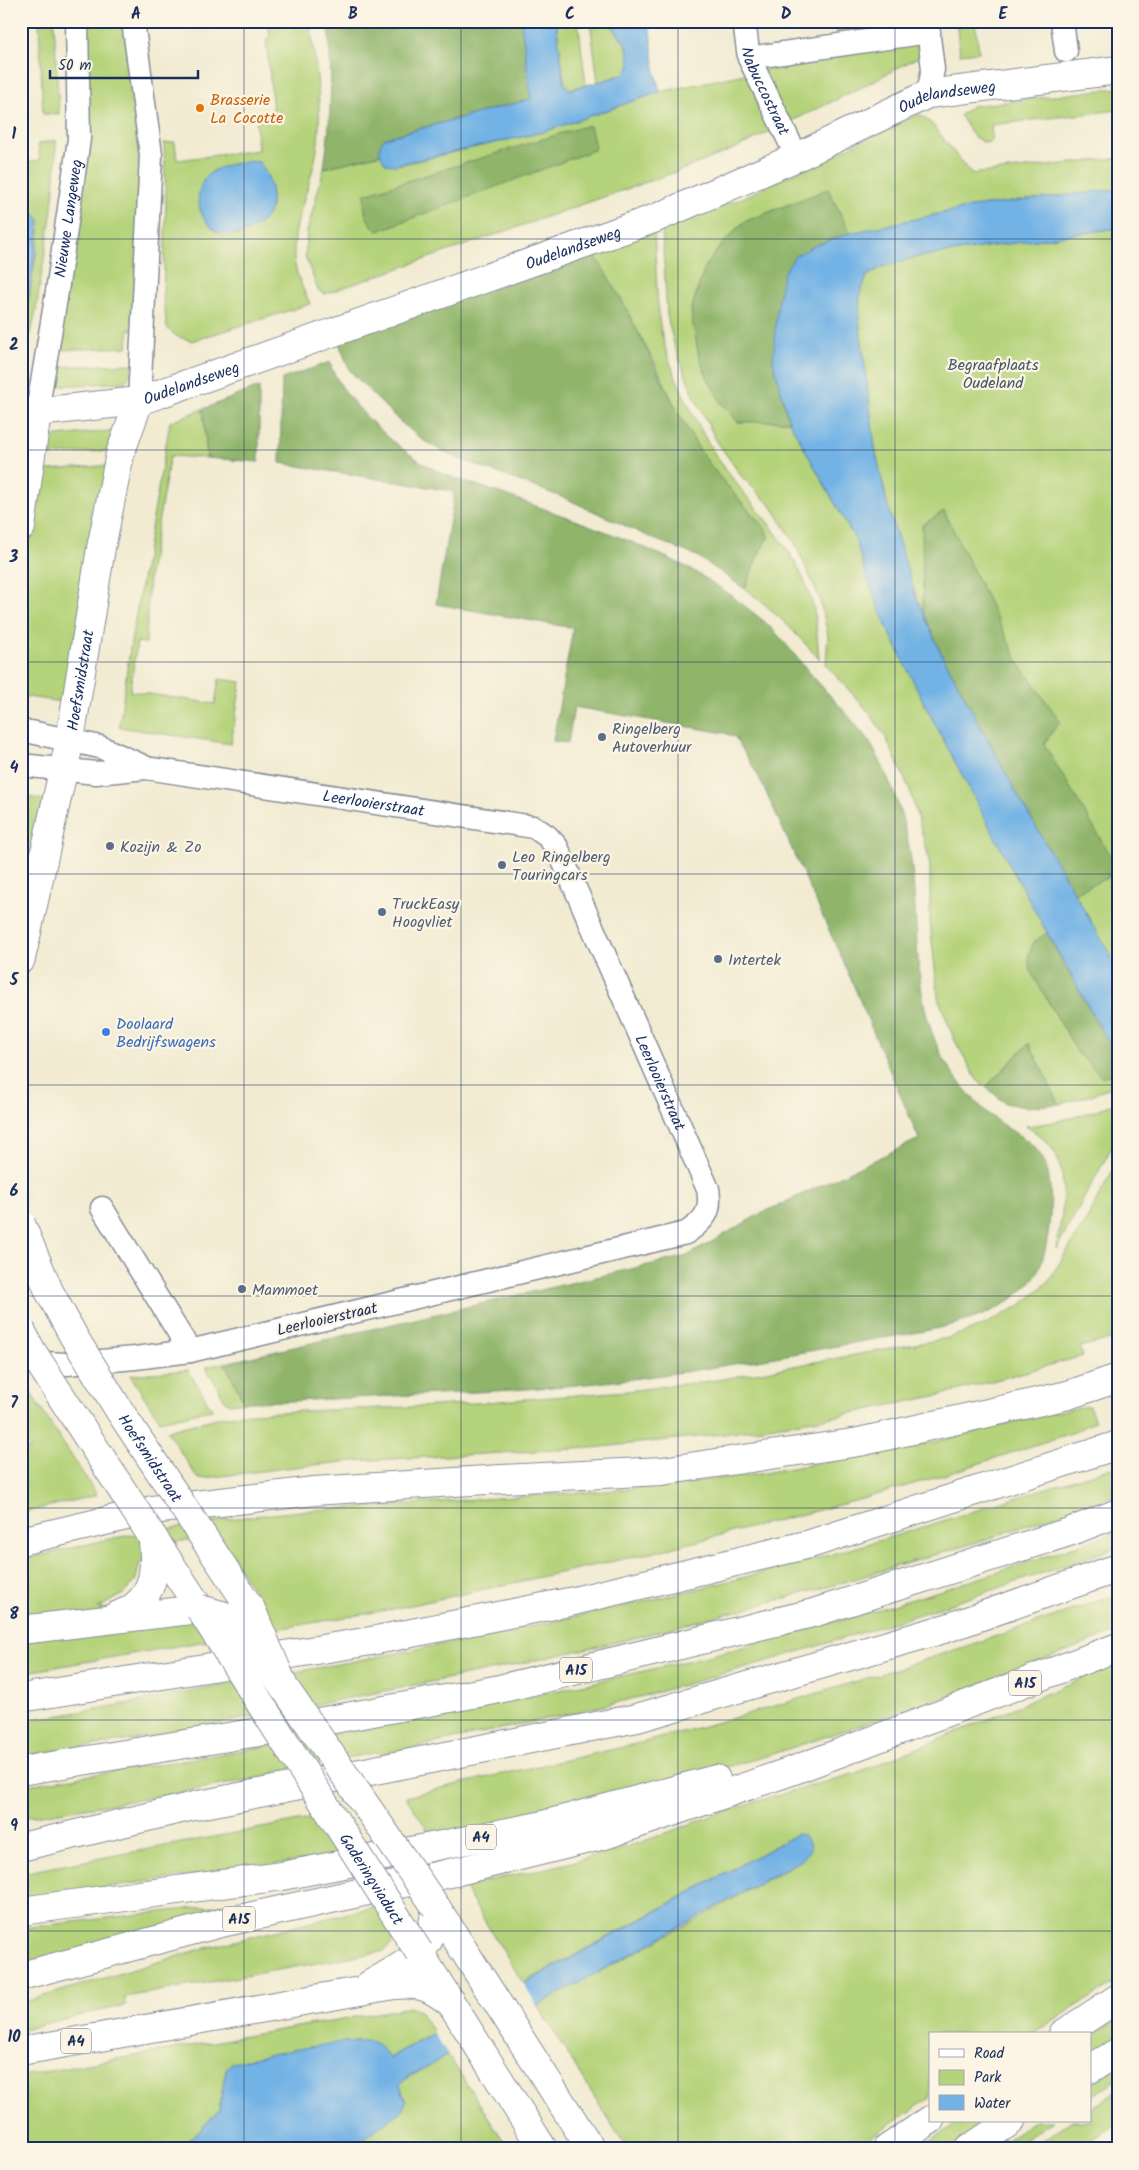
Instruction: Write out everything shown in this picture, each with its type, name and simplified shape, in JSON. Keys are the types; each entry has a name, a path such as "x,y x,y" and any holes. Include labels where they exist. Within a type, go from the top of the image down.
{"main road":[{"name":"Oudelandseweg","path":"29,412 139,401 656,218 797,157 928,94 1118,70"},
{"name":"Hoefsmidstraat","path":"21,959 64,771 101,548 120,454 139,401"},
{"path":"21,527 29,412"},
{"name":"Hoefsmidstraat","path":"21,1224 49,1291 74,1337 119,1410 251,1609 284,1688"},
{"path":"21,1330 31,1350 200,1609"},
{"path":"21,1541 162,1509 314,1491 662,1471 859,1442 1068,1395 1118,1378"},
{"path":"21,1698 371,1642 574,1601 810,1544 1118,1445"},
{"name":"A15","path":"21,1771 307,1724 495,1690 813,1613 1069,1532 1118,1513"},
{"path":"106,1621 134,1606 143,1598 150,1585 155,1563 152,1536"},
{"path":"21,1847 194,1806 637,1718 947,1628 1118,1568"},
{"path":"21,1630 200,1609 225,1616 250,1642 284,1688 436,1907 591,2149"},
{"name":"Gaderingviaduct","path":"200,1609 543,2149"},
{"name":"A15","path":"21,1976 221,1923 459,1871 605,1835 797,1769 1118,1646"},
{"name":"A4","path":"21,1911 282,1876 540,1826 931,1718"},
{"path":"21,1829 194,1806"},
{"path":"419,1952 430,1936 436,1907"},
{"name":"A4","path":"359,1992 419,1952"},
{"name":"A4","path":"21,2051 359,1992 417,1984 437,1993 451,2003"},
{"path":"1065,2032 1118,1998"},
{"path":"1092,2068 1118,2052"},
{"path":"887,2149 929,2121"},
{"path":"969,2149 1010,2122"}],"street":[{"name":"Nieuwe Langeweg","path":"29,412 56,298 79,139 77,21"},
{"path":"133,21 151,155 139,401"},
{"name":"Nabuccostraat","path":"744,21 749,58 797,157"},
{"path":"1062,21 1066,51"},
{"path":"749,58 928,27 933,69 928,94"},
{"name":"Leerlooierstraat","path":"21,732 31,732 100,747 146,768"},
{"name":"Leerlooierstraat","path":"21,765 64,771 96,772 146,768 506,821 534,827 547,836 557,847 708,1189 710,1204 704,1218 686,1232 190,1351 67,1364 21,1362"},
{"path":"102,1208 190,1351"}],"green space":[{"path":"39,21 54,21 59,114 43,114"},
{"path":"84,21 125,21 138,142 141,207 136,330 129,329 127,347 61,350 61,343 55,343"},
{"path":"268,21 310,21 319,97 318,142 316,157 296,229 294,258 298,276 310,304 192,341 176,336 167,328 163,296 166,206 164,143 175,142 177,160 258,150 256,122 280,120 279,110 273,110 266,39 270,39","holes":["248,161 271,187 271,207 237,235 230,237 219,234 209,225 201,208 222,167"]},
{"path":"328,21 521,21 531,99 391,136 380,147 381,154 324,168 331,95"},
{"path":"556,21 578,21 586,85 569,89 565,86"},
{"path":"590,21 609,21 626,46 630,59 625,74 598,82"},
{"path":"877,21 897,21 898,31 838,40 836,26"},
{"path":"956,21 975,21 979,52 960,54"},
{"path":"918,37 920,56 858,89 736,148 684,169 325,294 318,290 305,256 307,232 324,168 381,154 383,159 395,165 403,164 543,132 660,92","holes":["383,190 402,221 378,231 365,194"]},
{"path":"1118,88 1118,110 991,125 992,141 985,143 974,137 960,115 972,106"},
{"path":"919,114 932,124 971,174 1118,158 1118,189 971,207 850,233 828,189 744,222 738,227 706,265 691,309 699,356 738,422 789,421 856,541 867,578 884,621 925,705 1047,933 1034,942 1032,972 1078,1053 1105,1075 1118,1073 1118,1085 1086,1097 1059,1104 1029,1043 986,1087 977,1080 954,1039 938,997 930,922 930,867 909,788 885,736 868,711 826,665 828,635 819,597 795,543 772,507 742,477 716,440 692,391 675,348 667,316 662,228 738,200"},
{"path":"590,126 595,146 594,150 378,231 368,219 364,205 365,194"},
{"path":"56,140 52,209 37,307 26,346 21,355 21,325 25,320 40,231 25,211 21,211 21,163 40,160 38,144"},
{"path":"828,189 850,233 814,246 773,361 789,421 738,422 722,404 709,381 699,356 691,309 706,265 722,244 744,222"},
{"name":"Begraafplaats Oudeland","path":"1118,228 1118,964 1115,963 1022,803 940,651 915,594 888,507 875,448 859,319 860,294 867,276 882,267 917,257"},
{"path":"654,231 659,318 661,333 671,365 707,441 734,480 778,536 802,576 814,613 819,659 784,622 745,589 758,555 768,537 766,530 717,474 700,451 677,411 656,365 593,252"},
{"path":"593,252 622,300 677,411 700,451 717,474 766,530 768,537 758,555 745,589 697,556 654,539 567,499 449,455 424,441 397,419 350,371 338,341"},
{"path":"330,362 344,390 370,420 401,448 428,466 453,477 629,541 684,566 718,586 773,630 864,734 891,785 906,832 914,887 922,992 927,1018 936,1043 948,1066 970,1095 996,1120 1030,1143 1042,1157 1046,1167 1051,1201 1049,1226 1042,1261 1032,1280 1009,1301 973,1319 931,1330 740,1363 599,1383 501,1391 244,1402 225,1363 687,1256 758,1215 919,1139 844,963 759,777 735,737 725,733 574,707 568,743 553,741 573,628 436,604 454,496 452,491 280,463 282,379"},
{"path":"132,364 131,374 125,382 58,386 50,382 51,367"},
{"path":"259,387 259,462 207,458 203,409"},
{"path":"203,409 207,458 170,456 149,574 146,643 137,642 130,691 215,704 219,679 241,682 231,744 119,727 131,642 170,422"},
{"path":"114,432 117,450 39,456 48,437"},
{"path":"113,465 69,703 21,696 21,575 37,471"},
{"path":"944,511 1019,663 1060,721 1044,744 1118,868 1118,873 1074,893 1022,803 940,651 923,611 922,525"},
{"path":"21,796 45,800 21,881"},
{"path":"1047,933 1111,1047 1118,1054 1118,1073 1116,1074 1102,1077 1078,1053 1031,972 1028,956 1034,942"},
{"path":"1029,1043 1059,1104 1025,1107 1005,1103 986,1087"},
{"path":"1118,1102 1118,1136 1056,1249 1063,1207 1062,1178 1059,1164 1054,1151 1045,1140 1026,1126 1050,1123 1073,1117"},
{"path":"1118,1160 1118,1337 1080,1347 1083,1356 945,1394 832,1417 724,1434 592,1448 353,1461 198,1479 167,1431 221,1417 252,1413 437,1406 627,1391 717,1380 948,1338 982,1326 1021,1305 1047,1283 1086,1221"},
{"path":"225,1363 244,1402 230,1404 226,1402 206,1367"},
{"path":"188,1370 212,1409 160,1421 130,1375"},
{"path":"21,1379 24,1379 37,1403 97,1495 21,1513 21,1451 30,1449 21,1435"},
{"path":"1089,1406 1095,1421 1077,1431 944,1475 862,1499 651,1553 393,1609 21,1673 21,1560 114,1538 228,1519 300,1511 605,1491 753,1475 930,1443 1050,1413","holes":["217,1533 270,1617 209,1626 189,1618 98,1608 123,1594 135,1582 140,1563 160,1545"]},
{"path":"1118,1466 1118,1494 984,1540 831,1586 630,1639 491,1670 151,1737 21,1756 21,1721 416,1649 689,1591 862,1546"},
{"path":"1118,1531 1118,1547 942,1607 825,1644 647,1695 380,1755 378,1752 274,1772 275,1775 156,1797 21,1818 21,1786 331,1735 563,1689 701,1658 881,1609 1059,1552"},
{"path":"1118,1594 1118,1631 954,1694 773,1754 667,1784 433,1838 406,1797 656,1739 773,1707 946,1653"},
{"path":"1118,1662 1118,1981 1034,2032 929,2032 929,2099 852,2149 627,2149 537,2005 696,1920 801,1860 797,1834 523,1983 463,1886 565,1864 639,1843 731,1809 856,1773 989,1719"},
{"path":"320,1817 344,1855 21,1899 21,1873"},
{"path":"274,1899 21,1969 21,1928"},
{"path":"377,1906 392,1928 393,1933 393,1939 385,1951 125,1997 126,2005 47,2023 21,2031 21,2003 198,1950"},
{"path":"410,2007 420,2011 434,2033 388,2058 375,2043 355,2041 226,2069 219,2110 199,2131 177,2149 21,2149 21,2076"},
{"path":"1118,2019 1118,2039 1092,2056 1092,2036"},
{"path":"448,2055 509,2149 347,2149 401,2112 406,2102 400,2085 403,2081"},
{"path":"1118,2067 1118,2079 1092,2096 1092,2084"},
{"path":"1118,2091 1118,2123 1078,2149 1029,2149 1070,2122 1092,2122 1092,2108"},
{"path":"958,2122 990,2122 949,2149 918,2149"},
{"path":"1032,2122 1051,2122 1010,2149 992,2149"}],"water":[{"path":"521,21 556,21 564,82 569,89 573,89 622,75 630,67 627,45 609,21 649,21 655,71 660,92 543,132 395,165 386,164 380,151 382,141 385,138 531,99"},
{"path":"248,161 259,162 266,173 271,191 270,209 263,220 253,228 237,234 224,234 213,229 205,220 200,209 201,185 208,175 217,169"},
{"path":"1118,189 1118,228 917,257 882,267 867,276 860,294 859,319 875,448 888,507 915,594 940,651 1022,803 1115,963 1118,964 1118,1054 1111,1047 1015,875 925,705 884,621 867,578 856,541 789,421 773,361 777,309 783,274 795,256 814,246 850,233 971,207"},
{"path":"21,211 32,211 40,220 25,320 21,325"},
{"path":"797,1834 803,1835 809,1842 810,1850 801,1860 408,2077 400,2085 406,2102 401,2112 347,2149 177,2149 199,2131 219,2110 226,2069 230,2064 325,2044 363,2041 373,2042 378,2045 389,2058"}],"pier":[{"path":"522,1981 538,2007 449,2057 432,2031"}],"place":[{"name":"Brasserie La Cocotte","path":"200,108"},
{"name":"Ringelberg Autoverhuur","path":"602,737"},
{"name":"Kozijn & Zo","path":"110,846"},
{"name":"Leo Ringelberg Touringcars","path":"502,865"},
{"name":"TruckEasy Hoogvliet","path":"382,912"},
{"name":"Intertek","path":"718,959"},
{"name":"Doolaard Bedrijfswagens","path":"106,1032"},
{"name":"Mammoet","path":"242,1289"}]}
